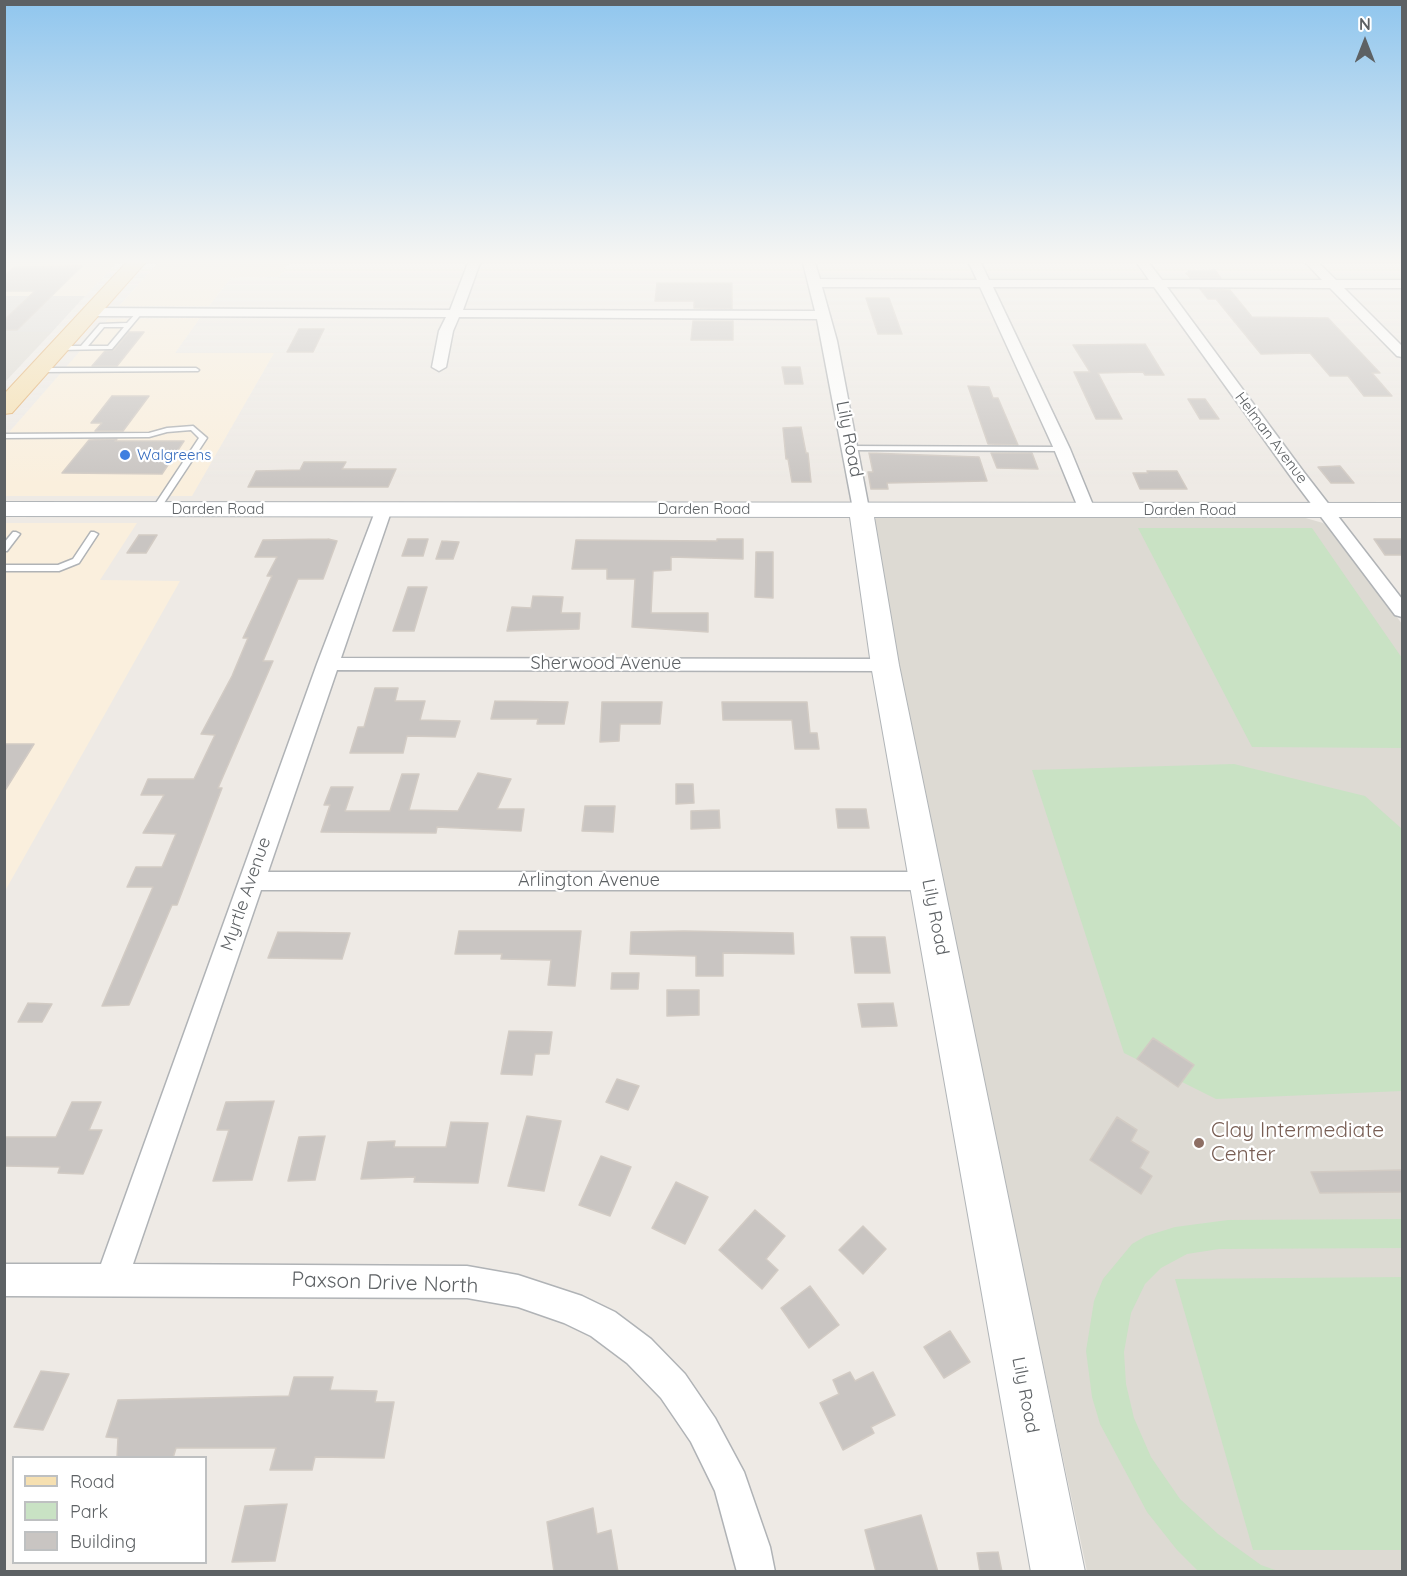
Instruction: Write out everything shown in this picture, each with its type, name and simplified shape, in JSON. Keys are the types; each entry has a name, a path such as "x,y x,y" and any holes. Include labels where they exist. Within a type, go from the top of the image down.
{"main road":[{"path":"4,408 38,370 83,337"}],"street":[{"path":"439,367 445,337"},
{"name":"Lily Road","path":"827,337 861,509 885,664 1058,1572"},
{"path":"1010,337 1062,449 1087,510"},
{"name":"Helman Avenue","path":"1196,337 1296,474 1327,510 1402,611"},
{"path":"1386,337 1402,353"},
{"name":"Darden Road","path":"4,508 1402,510"},
{"name":"Myrtle Avenue","path":"111,1280 250,880 384,509"},
{"name":"Sherwood Avenue","path":"327,664 885,664"},
{"name":"Arlington Avenue","path":"250,880 928,881"},
{"name":"Paxson Drive North","path":"4,1280 467,1282 519,1291 570,1308 603,1324 639,1352 673,1386 703,1430 731,1485 751,1546 756,1572"}],"lane":[{"path":"90,337 110,348 119,337"},
{"path":"104,339 117,339"},
{"path":"38,370 196,370"},
{"path":"4,436 149,435 173,429 193,429 203,438 156,509"},
{"path":"850,448 1062,449"},
{"path":"4,549 16,534"},
{"path":"4,568 59,568 76,561 94,534"}],"shaded area":[{"path":"4,337 48,337 5,382"},
{"path":"93,337 187,337 175,353 274,353 192,496 5,496 5,437"},
{"name":"Clay Intermediate Center","path":"1302,517 1323,523 1334,531 1402,624 1402,1571 1087,1571 905,715 873,521 876,518"},
{"path":"5,523 137,523 100,580 180,581 5,891"}],"green space":[{"path":"1138,528 1312,528 1402,658 1402,748 1252,747"},
{"path":"1234,764 1365,796 1402,829 1402,1091 1216,1099 1124,1053 1032,770"},
{"path":"1402,1219 1402,1248 1219,1249 1187,1254 1161,1268 1145,1284 1131,1313 1124,1352 1126,1384 1134,1418 1151,1457 1180,1499 1218,1534 1261,1565 1278,1571 1198,1571 1177,1550 1147,1512 1100,1424 1092,1397 1086,1351 1094,1301 1103,1279 1132,1244 1146,1236 1175,1227 1228,1220"},
{"path":"1402,1277 1402,1550 1253,1550 1175,1279"}],"building":[{"path":"125,337 140,337 117,366 92,366 105,351 114,350"},
{"path":"295,337 320,337 313,352 287,352"},
{"path":"691,337 733,337 733,340 691,340"},
{"path":"1247,337 1346,337 1380,373 1372,373 1392,396 1364,396 1348,376 1330,376 1310,353 1261,354"},
{"path":"1145,344 1164,375 1145,375 1143,372 1098,373 1122,419 1096,419 1074,372 1090,372 1073,345"},
{"path":"782,367 800,367 803,384 785,384"},
{"path":"968,386 989,387 993,398 998,398 1018,445 988,444"},
{"path":"112,396 149,396 123,431 95,431 102,423 91,423"},
{"path":"1188,399 1205,399 1219,419 1200,419"},
{"path":"801,427 806,453 808,453 811,482 792,482 788,459 786,459 783,428"},
{"name":"Walgreens","path":"89,440 184,441 162,474 62,473"},
{"path":"869,453 979,457 987,481 887,483 888,489 871,489 868,472 873,472"},
{"path":"991,453 1032,453 1038,469 997,468"},
{"path":"304,462 346,462 342,469 396,469 388,487 248,487 256,471 300,470"},
{"path":"1340,466 1354,483 1331,483 1318,467"},
{"path":"1147,471 1177,471 1187,489 1140,489 1133,473 1148,473"},
{"path":"139,535 157,535 146,553 127,553"},
{"path":"328,539 337,541 323,579 298,579 263,661 273,661 218,788 222,788 177,905 172,905 129,1005 102,1006 153,887 127,887 136,867 162,867 176,834 143,833 164,795 141,795 148,779 194,779 215,735 201,734 232,676 248,638 243,638 272,576 267,576 277,557 255,557 263,540"},
{"path":"408,539 428,539 423,556 402,556"},
{"path":"717,539 743,539 743,559 671,557 671,570 653,571 651,613 708,613 708,632 632,627 635,579 607,579 607,569 572,569 576,540 717,541"},
{"path":"1374,539 1402,539 1402,555 1385,555"},
{"path":"442,541 459,542 453,559 436,559"},
{"path":"756,552 773,552 773,598 755,597"},
{"path":"408,587 427,587 414,631 393,631"},
{"path":"533,596 563,597 561,613 580,613 579,629 507,631 512,607 531,608"},
{"path":"375,688 398,688 395,701 425,701 420,720 460,721 455,737 407,736 403,753 350,753 358,727 364,727"},
{"path":"495,701 568,702 564,724 537,724 538,719 491,719"},
{"path":"602,702 662,702 660,724 620,724 619,741 600,742"},
{"path":"722,702 807,702 810,733 817,733 819,749 795,749 792,720 723,720"},
{"path":"4,744 34,744 4,792"},
{"path":"478,773 511,779 497,809 524,809 521,831 437,827 436,833 321,832 330,805 324,805 331,787 353,787 345,811 390,811 402,774 419,774 409,810 458,811"},
{"path":"676,784 693,784 694,803 676,804"},
{"path":"585,806 615,806 613,832 582,831"},
{"path":"836,809 866,809 869,828 838,828"},
{"path":"719,810 720,828 691,829 691,811"},
{"path":"459,931 581,931 575,986 548,985 551,960 501,959 502,954 455,954"},
{"path":"278,932 350,933 342,959 268,958"},
{"path":"631,932 793,933 794,954 723,953 723,976 696,976 696,956 630,954"},
{"path":"851,937 885,937 890,973 855,973"},
{"path":"612,973 639,973 638,989 611,989"},
{"path":"667,990 699,990 699,1015 667,1016"},
{"path":"28,1003 52,1004 42,1022 18,1022"},
{"path":"893,1003 897,1026 862,1027 858,1004"},
{"path":"509,1031 552,1032 549,1054 535,1054 532,1075 501,1074"},
{"path":"1153,1038 1194,1065 1178,1087 1137,1059"},
{"path":"617,1079 639,1086 628,1110 606,1102"},
{"path":"274,1101 252,1180 213,1181 229,1130 217,1130 226,1102"},
{"path":"72,1102 101,1102 89,1130 102,1130 83,1174 58,1173 60,1167 4,1166 4,1137 56,1137"},
{"path":"527,1116 561,1121 544,1191 508,1186"},
{"path":"1117,1117 1137,1130 1131,1141 1149,1152 1140,1168 1152,1176 1141,1194 1090,1160"},
{"path":"451,1122 488,1123 478,1183 414,1182 415,1177 361,1179 368,1142 395,1141 394,1147 446,1147"},
{"path":"325,1136 315,1180 288,1181 299,1137"},
{"path":"601,1156 631,1167 610,1216 579,1205"},
{"path":"1402,1170 1402,1192 1320,1193 1311,1172"},
{"path":"676,1182 708,1197 685,1244 652,1228"},
{"path":"755,1210 785,1236 766,1259 778,1270 762,1289 719,1250"},
{"path":"863,1226 886,1249 863,1274 839,1250"},
{"path":"810,1286 839,1325 809,1348 781,1308"},
{"path":"950,1331 970,1362 944,1378 924,1347"},
{"path":"41,1371 69,1374 43,1430 14,1427"},
{"path":"850,1372 855,1381 873,1372 895,1415 871,1427 874,1433 843,1450 820,1403 839,1394 833,1380"},
{"path":"294,1377 333,1377 330,1390 377,1391 375,1402 394,1402 384,1458 315,1457 312,1470 270,1470 276,1448 176,1448 174,1456 117,1456 118,1438 106,1437 118,1400 289,1396"},
{"path":"287,1504 275,1561 232,1562 245,1506"},
{"path":"593,1508 597,1534 611,1530 618,1572 554,1572 547,1522"},
{"path":"921,1515 938,1572 876,1572 865,1530"},
{"path":"998,1552 1002,1572 980,1572 977,1553"}],"place":[{"name":"Walgreens","path":"125,455"},
{"name":"Clay Intermediate Center","path":"1199,1143"}]}
